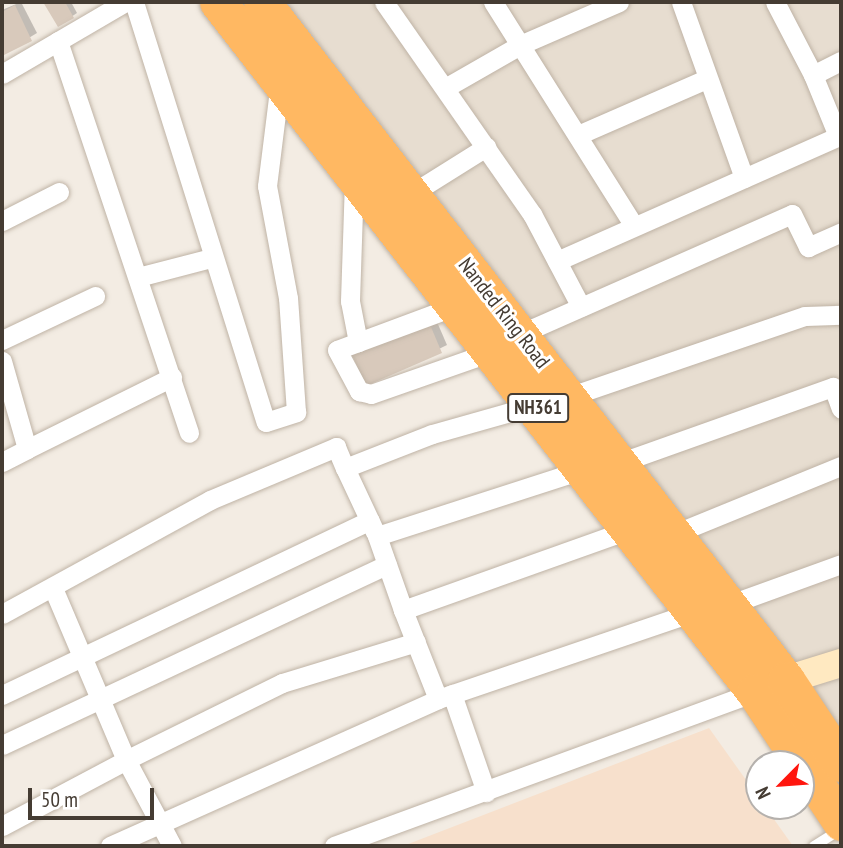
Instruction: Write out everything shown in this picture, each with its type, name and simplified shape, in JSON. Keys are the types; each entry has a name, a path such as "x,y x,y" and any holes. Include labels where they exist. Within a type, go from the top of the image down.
{"highway":[{"name":"NH361","path":"218,2 458,306 507,343"},
{"name":"Nanded Ring Road","path":"262,2 411,194 507,343 601,466 674,534 711,609 770,686 841,762"},
{"name":"NH361","path":"601,466 629,529 711,609"},
{"name":"NH361","path":"770,686 841,822"}],"street":[{"path":"2,74 125,2"},
{"path":"134,2 211,258 266,422 296,412 288,298 267,186 280,81"},
{"path":"384,2 486,147 557,261 581,307"},
{"path":"492,2 634,226"},
{"path":"445,89 520,45 619,2"},
{"path":"681,2 706,79 744,178"},
{"path":"557,261 840,136 813,75 775,2"},
{"path":"58,41 189,433"},
{"path":"813,75 841,61"},
{"path":"578,135 706,79"},
{"path":"411,194 486,147"},
{"path":"354,175 351,301 358,342"},
{"path":"2,221 59,192"},
{"path":"458,306 337,350 359,391 370,394 507,343 581,307 792,214 808,247 841,232"},
{"path":"138,278 211,258"},
{"path":"2,340 95,296"},
{"path":"345,468 432,434 552,401 805,316 841,315"},
{"path":"2,361 27,449"},
{"path":"2,462 172,377"},
{"path":"2,695 81,655 373,528 601,466 837,385 841,409"},
{"path":"2,614 209,500 336,447 373,528 416,642 445,697 486,792"},
{"path":"674,534 841,466"},
{"path":"403,610 629,529"},
{"path":"2,744 387,565"},
{"path":"110,846 445,697 841,565"},
{"path":"53,588 126,760 172,846"},
{"path":"2,826 126,760 282,683 416,642"},
{"path":"334,846 770,686 841,663"}],"lane":[{"path":"814,846 841,830"}],"shaded area":[{"path":"259,2 841,2 841,771"},
{"path":"709,728 745,779 745,820 774,820 793,846 403,846"}],"building":[{"path":"43,2 65,2 74,18 58,27"},
{"path":"15,5 32,41 2,56 2,12"},
{"path":"428,320 442,353 366,386 351,353"}]}
